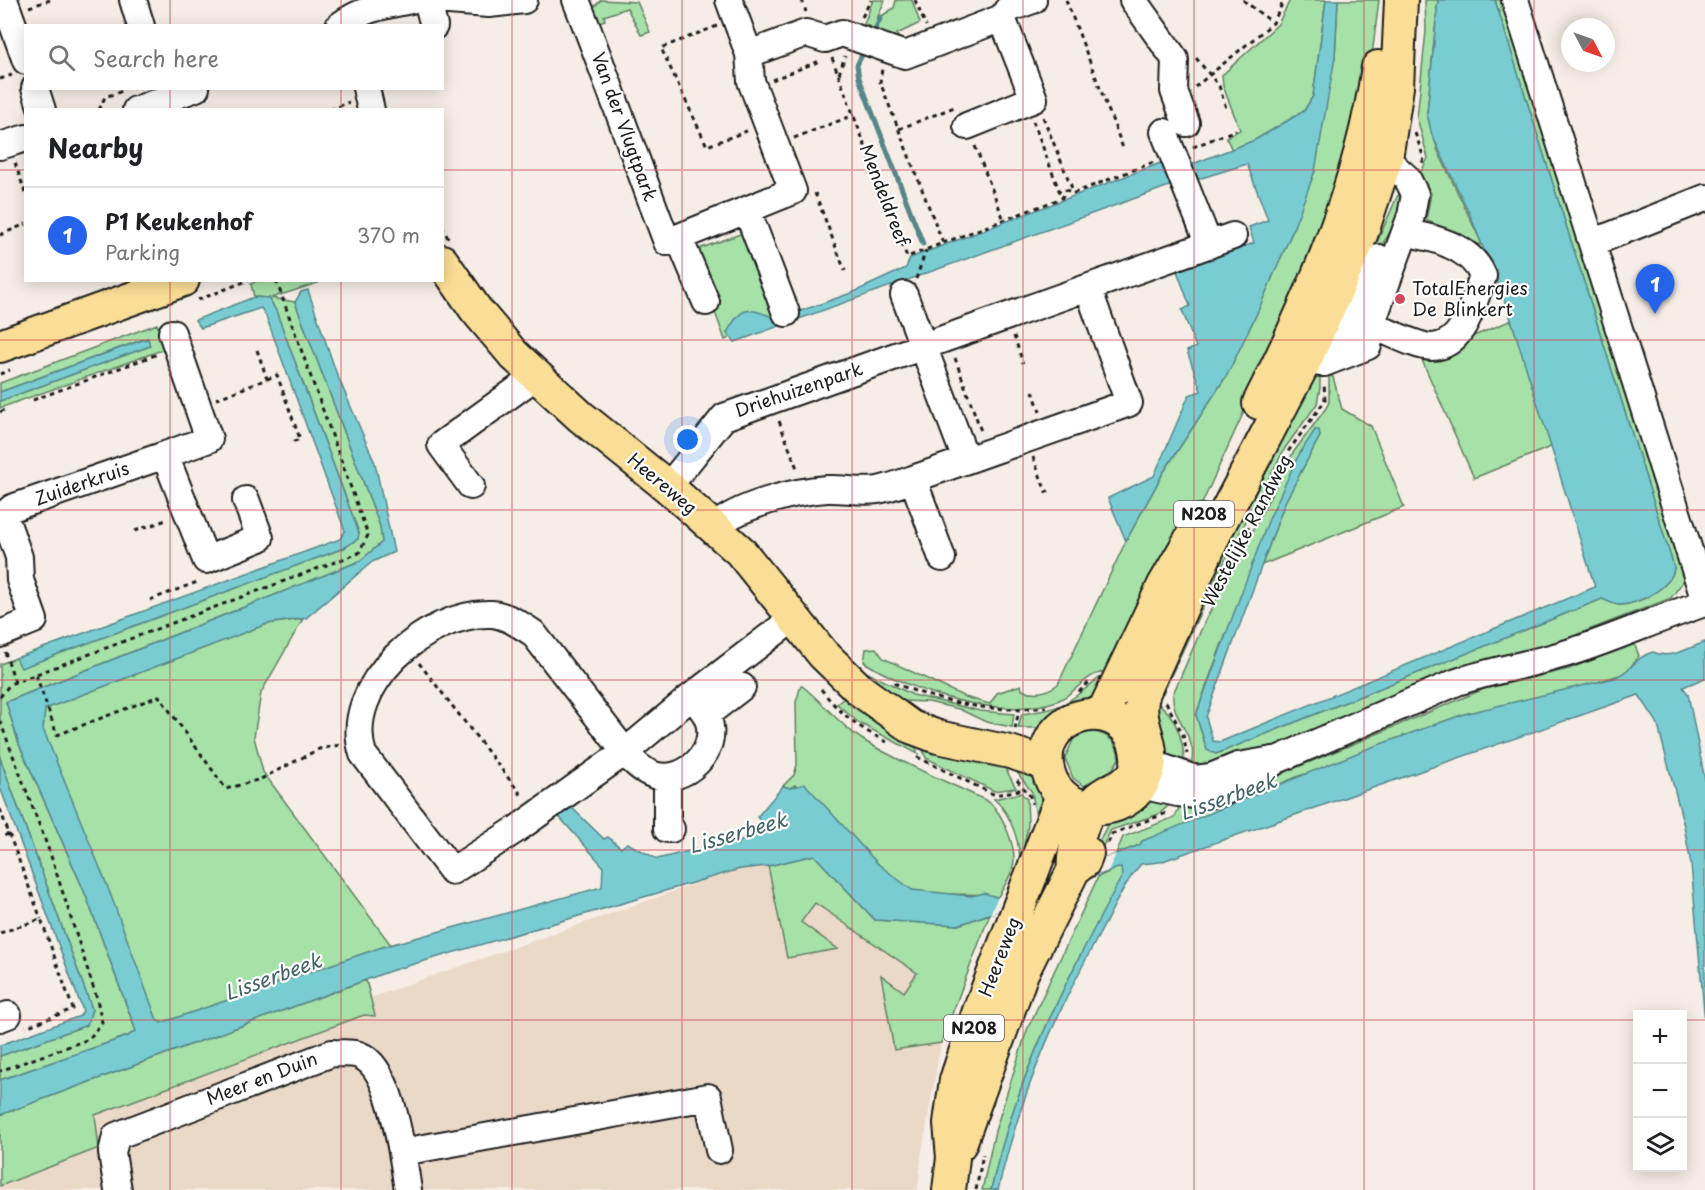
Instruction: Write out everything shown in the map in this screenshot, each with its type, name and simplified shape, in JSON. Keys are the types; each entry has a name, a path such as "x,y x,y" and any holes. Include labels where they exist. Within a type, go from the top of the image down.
{"main road":[{"name":"Westelijke Randweg","path":"1102,715 1164,585 1195,532 1311,360 1302,310 1336,231 1354,177 1372,106 1383,27 1384,0"},
{"name":"Westelijke Randweg","path":"1143,768 1150,743 1140,719 1144,692 1217,529 1311,360 1361,235 1386,159 1397,87 1401,0"},
{"name":"Heereweg","path":"444,262 476,310 514,355 740,551 836,669 880,704 1049,751"},
{"path":"0,346 177,282"},
{"path":"1102,715 1114,719 1129,732 1143,768 1123,802 1098,809 1075,804 1062,795 1052,780 1049,751 1062,725 1077,716 1102,715"},
{"name":"Heereweg","path":"948,1190 953,1158 950,1123 956,1080 979,1011 1062,795"},
{"name":"Heereweg","path":"953,1158 968,1127 993,1047 1022,973 1070,878 1084,862 1098,809"}],"street":[{"path":"0,0 6,5 24,55"},
{"path":"133,0 140,24"},
{"path":"345,17 380,6 411,0"},
{"path":"426,0 433,24"},
{"path":"435,0 489,4 524,0"},
{"name":"Van der Vlugtpark","path":"576,0 620,109 624,130 667,242 680,238"},
{"path":"749,54 806,33 825,39 842,33 905,55 1002,18 1008,9 1033,0"},
{"path":"1133,0 1175,59 1175,128 1209,245"},
{"path":"1143,768 1196,779 1221,775 1238,766 1279,759 1457,682 1485,672 1536,663 1578,650 1665,615 1705,602 1515,0"},
{"path":"705,303 680,238 793,191 783,139 754,87 749,54 732,10"},
{"path":"963,115 1034,99 1002,18"},
{"path":"36,90 41,108"},
{"path":"141,108 191,90"},
{"path":"1311,360 1368,346 1371,326 1416,194 1407,178 1386,159 1354,177"},
{"path":"1592,243 1705,198"},
{"path":"747,210 786,313"},
{"name":"Driehuizenpark","path":"668,487 724,417 1233,236"},
{"path":"1371,326 1423,345 1433,347 1446,343 1461,331 1483,276 1479,266 1470,258 1432,236 1402,239"},
{"name":"Westelijke Randweg","path":"1311,360 1383,250 1402,239"},
{"path":"911,286 935,342 977,456"},
{"path":"714,528 724,518 749,508 806,492 828,489 854,492 878,490 1129,403 1088,288"},
{"name":"Zuiderkruis","path":"2,642 34,620 20,580 19,556 4,515 12,508 209,440 175,340"},
{"path":"471,486 441,445 536,376"},
{"path":"165,455 206,560 260,538 246,500"},
{"path":"913,479 942,558"},
{"path":"699,705 710,730 701,759 687,771 667,777 646,771 625,752 533,633 517,622 493,614 471,616 444,625 406,646 377,680 363,704 358,733 363,754 452,871 537,815 625,752 699,705 742,687"},
{"path":"699,705 795,618"},
{"path":"667,777 667,829 671,829"},
{"name":"Meer en Duin","path":"118,1190 112,1153 116,1136 332,1053 360,1055 375,1067 387,1090 402,1152 408,1190"},
{"path":"402,1152 708,1097 719,1150"}],"path":[{"path":"915,0 933,44"},
{"path":"1066,0 1123,148"},
{"path":"1243,0 1273,23"},
{"path":"941,244 1062,198 1066,190 1074,192 1175,128 1273,23 1284,0"},
{"path":"732,10 661,48 707,146 783,139 854,115"},
{"name":"Mendeldreef","path":"754,87 832,57 907,257 911,256 941,244 880,82 886,50"},
{"path":"100,108 105,97 124,90"},
{"path":"336,108 362,100"},
{"path":"1062,198 1033,121 1037,114 1044,118 1074,192"},
{"path":"963,115 1004,220"},
{"path":"1175,128 1236,130"},
{"path":"12,143 24,188"},
{"path":"811,182 845,271"},
{"path":"0,235 24,225"},
{"path":"911,286 926,250"},
{"path":"1007,317 1023,363"},
{"path":"33,400 175,340"},
{"path":"935,342 977,456"},
{"path":"256,348 267,379"},
{"name":"Westelijke Randweg","path":"1234,556 1287,453 1325,399 1311,360"},
{"path":"197,406 277,375 300,439 292,442"},
{"path":"772,400 806,492"},
{"path":"1027,439 1046,492 1052,489"},
{"path":"135,531 187,513"},
{"path":"150,600 207,579 206,560"},
{"path":"2,642 15,682"},
{"path":"406,646 537,815"},
{"path":"0,697 15,682 36,674 57,735 159,696 226,789 261,779 319,749 359,741"},
{"path":"1166,701 1170,691"},
{"path":"0,721 51,856 98,999 102,1022 89,1039 0,1071"},
{"path":"924,760 995,795 1024,789"},
{"path":"0,809 73,1010 14,1031 4,1017"},
{"path":"0,837 9,834"},
{"path":"0,933 40,919"}],"shaded area":[{"path":"812,843 895,916 990,914 941,1043 921,1158 918,1190 0,1190 0,1133 101,1092"}],"green space":[{"path":"601,0 637,2 650,32 641,35 627,8 604,16 605,20 596,23 592,9"},
{"path":"873,0 885,0 877,19 894,8 896,0 912,0 920,23 897,34 901,46 898,47 890,36 864,24"},
{"path":"1290,0 1326,0 1313,96 1304,111 1255,140 1232,150 1226,137 1240,130 1223,86 1222,75 1278,24"},
{"path":"1338,0 1379,0 1366,102 1320,245 1200,508 1107,672 1087,679 1070,694 1057,701 1010,708 957,700 931,693 906,684 864,662 866,649 876,648 883,658 965,697 990,704 997,693 1021,685 1022,690 1037,693 1058,684 1126,541 1163,473 1227,375 1292,232 1335,57"},
{"path":"1425,0 1438,0 1427,114 1438,151 1483,246 1426,220 1431,193 1419,176 1428,158 1417,118 1426,31"},
{"path":"1495,0 1507,0 1685,571 1682,583 1671,598 1532,652 1470,664 1221,769 1190,772 1192,748 1177,714 1173,694 1205,621 1293,453 1329,402 1329,375 1333,377 1342,409 1371,426 1404,507 1262,565 1285,502 1320,436 1315,430 1221,646 1196,715 1207,750 1216,754 1602,599 1620,605 1645,598 1661,588 1672,574 1674,567"},
{"path":"1404,189 1404,199 1397,220 1366,267 1397,197"},
{"path":"743,233 778,319 767,315 727,332 729,338 725,340 693,251"},
{"path":"254,282 318,283 271,298 295,302 380,526 382,542 360,561 6,702 19,744 85,893 136,1031 128,1036 0,1080 0,1056 87,1025 92,1009 0,758 0,664 16,658 21,667 344,548 359,533 276,311 269,298 254,297 251,284"},
{"path":"1512,320 1553,446 1474,478 1421,358"},
{"path":"157,324 165,349 0,408 0,401 150,346 147,338 0,392 0,383"},
{"path":"1315,374 1320,375 1317,404 1285,448 1219,572 1163,693 1159,696 1187,609"},
{"path":"303,619 261,693 254,737 263,772 391,945 161,1023 157,1020 43,729 45,709 267,624"},
{"path":"1634,643 1639,656 1626,673 1299,776 1116,854 1123,837 1175,817 1182,800 1217,801 1484,689 1569,669"},
{"path":"864,671 913,695 980,711 1014,714 1012,727 986,722 959,709 928,702 903,701 878,688"},
{"path":"1099,678 1108,679 1102,696 1044,728 1018,728 1022,714 1048,710 1064,704"},
{"path":"801,685 863,740 992,805 1000,814 1007,830 1014,857 1011,872 998,897 978,894 931,894 912,890 885,870 837,822 795,785 790,788 783,786 794,775 797,765 796,702"},
{"path":"844,698 852,698 911,734 918,754 859,723 837,704"},
{"path":"1149,699 1166,710 1177,728 1183,748 1184,769 1164,760"},
{"path":"1091,731 1111,739 1117,747 1119,759 1110,773 1084,786 1073,778 1065,758 1074,738"},
{"path":"918,736 1004,766 1016,788 994,791 926,758"},
{"path":"1028,765 1050,794 1040,821 1036,817 1032,792 1012,766"},
{"path":"1021,793 1027,799 1028,825 1020,868 1019,850 1014,831 1006,813 994,799"},
{"path":"1140,799 1176,799 1159,814 1111,830 1101,850 1094,851 1109,822"},
{"path":"814,855 875,920 958,925 990,914 941,1043 894,1050 881,975 904,992 917,973 815,903 801,922 838,949 787,958 768,866"},
{"path":"1121,866 1123,876 1063,990 1029,1067 1002,1147 991,1190 982,1190 995,1131 1027,1030 1098,877"},
{"path":"366,980 375,1016 364,1015 95,1115 99,1148 0,1186 0,1115"}],"water":[{"path":"1326,0 1338,0 1335,57 1315,171 1292,232 1227,375 1163,473 1126,541 1108,498 1154,476 1189,395 1201,391 1187,351 1196,347 1182,310 1190,306 1177,271 1254,243 1249,227 1268,220 1247,164 1195,180 1190,165 1255,140 1304,111 1313,96"},
{"path":"1438,0 1495,0 1674,567 1672,574 1661,588 1645,598 1620,605 1602,599 1216,754 1207,750 1196,715 1269,519 1298,456 1315,430 1319,430 1320,436 1285,502 1206,717 1213,741 1220,742 1595,587 1508,310 1470,215 1432,135 1427,114"},
{"path":"1163,162 1172,185 735,342 727,333 743,312 754,311 778,319 854,292 906,268 910,258"},
{"path":"308,290 336,372 375,463 394,552 372,562 306,618 267,624 45,709 43,729 107,885 157,1020 161,1023 382,947 602,887 603,866 554,811 566,802 604,839 608,837 621,848 627,843 657,859 710,846 728,838 737,845 761,822 757,817 783,786 790,788 805,784 878,864 912,890 971,896 984,893 999,898 1140,845 1142,841 1367,749 1464,714 1614,678 1653,652 1673,654 1705,642 1705,678 1683,687 1688,694 1705,780 1705,1022 1691,864 1684,826 1657,722 1639,695 1160,862 1141,864 1118,898 1082,966 1039,1059 1027,1091 998,1190 991,1190 1002,1147 1029,1067 1063,991 1122,876 1121,867 958,925 875,920 814,855 768,866 740,869 390,971 0,1115 0,1080 128,1036 136,1031 85,893 19,744 6,702 360,561 382,542 380,526 295,302 301,292"},
{"path":"254,297 269,298 276,311 359,533 358,539 344,548 21,668 16,658 340,539 345,531 266,316 261,308 201,328 195,320"},
{"path":"148,338 150,346 0,401 0,392"},
{"path":"0,758 92,1009 87,1025 0,1056 0,1045 80,1016 83,1011 0,787"}],"pier":[{"path":"1116,854 1108,871 990,914 998,897"}],"waterway":[{"path":"872,36 881,17"},
{"path":"865,49 857,65 859,78 923,244"}],"place":[{"name":"TotalEnergies De Blinkert","path":"1400,299"},
{"name":"P1 Keukenhof","path":"1655,314"}],"water label":[{"name":"Lisserbeek","path":"1228,797"},
{"name":"Lisserbeek","path":"738,833"},
{"name":"Lisserbeek","path":"273,977"}]}
